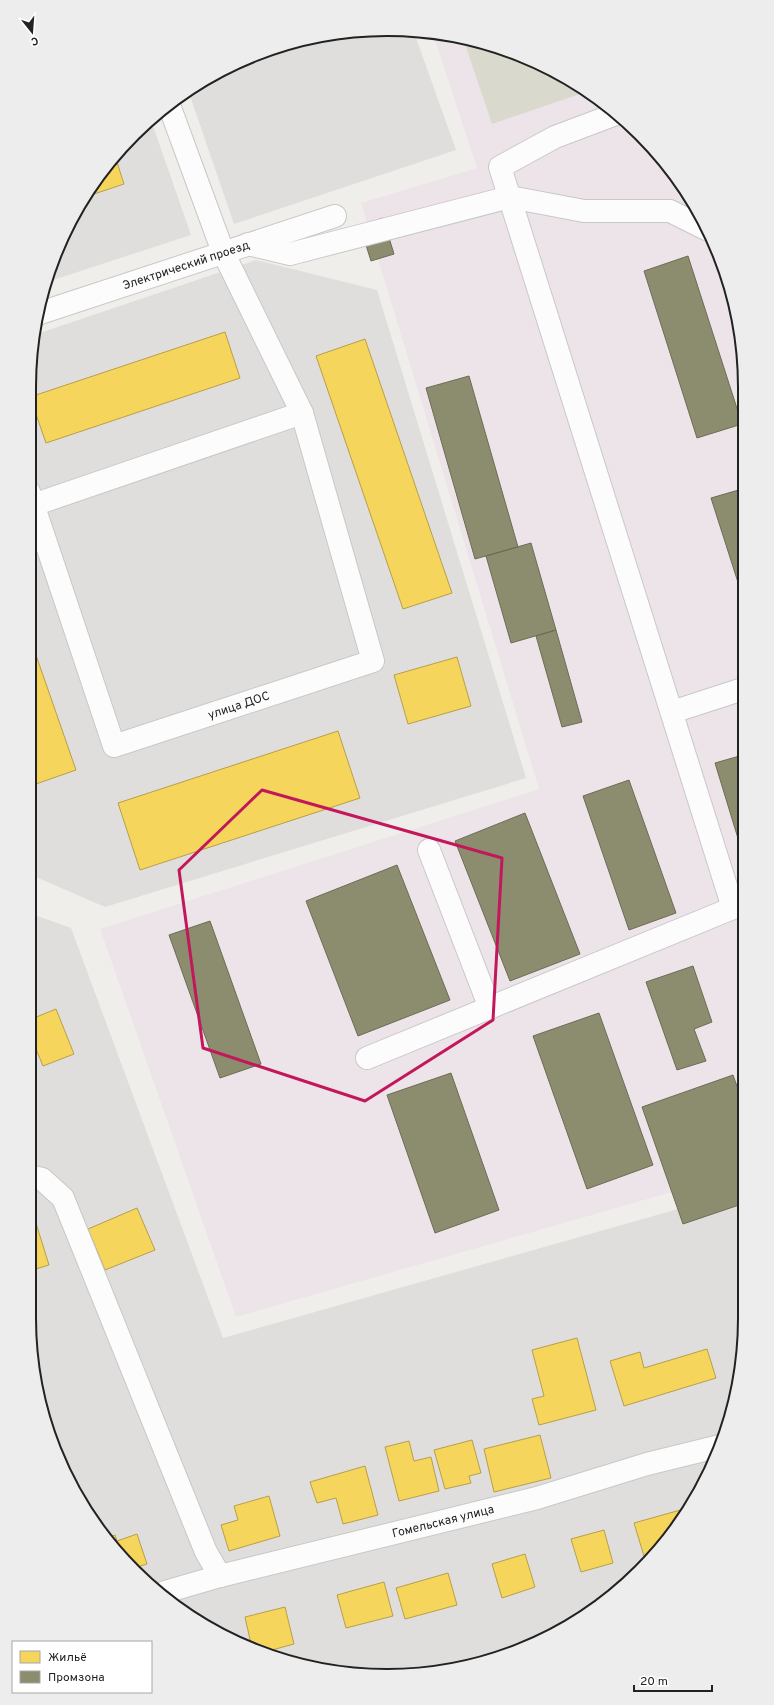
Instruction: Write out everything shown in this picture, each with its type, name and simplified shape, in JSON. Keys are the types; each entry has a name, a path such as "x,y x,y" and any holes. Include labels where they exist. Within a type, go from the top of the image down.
{"street":[{"path":"36,496 302,413 223,252 171,111"},
{"path":"367,1058 738,907 672,712 500,167 555,137 610,116"},
{"path":"248,244 290,254 510,197 584,211 670,211 698,225"},
{"name":"Электрический проезд","path":"45,311 335,216"},
{"name":"улица ДОС","path":"36,513 114,746 373,661 302,413"},
{"path":"672,712 738,691"},
{"path":"429,850 490,1008"},
{"path":"36,1178 42,1179 63,1198 206,1552 220,1576"},
{"name":"Гомельская улица","path":"167,1591 220,1576 538,1498 647,1464 713,1448"}],"highlighted area":[{"path":"262,790 502,858 493,1020 365,1101 203,1048 179,870"}],"shaded area":[{"path":"387,36 416,38 456,150 234,224 190,96 232,72 296,48 341,39"},
{"path":"435,39 478,48 542,72 582,95 618,123 651,156 679,192 702,232 726,296 735,341 738,387 738,1173 236,1317 100,929 539,789 361,203 477,168"},
{"path":"465,45 500,55 521,63 542,72 580,94 492,124"},
{"path":"153,126 191,235 53,280 72,232 95,192 123,156"},
{"path":"256,260 377,290 526,778 105,907 36,877 36,387 40,333"},
{"path":"36,916 71,928 223,1338 738,1192 737,1341 735,1364 726,1409 711,1452 691,1494 679,1513 651,1549 618,1582 582,1610 542,1633 478,1657 433,1666 387,1669 341,1666 296,1657 253,1642 211,1622 192,1610 156,1582 123,1549 95,1513 83,1494 63,1452 48,1409 39,1364 36,1318"}],"building: Жильё":[{"path":"117,163 124,184 94,194"},
{"path":"225,332 240,378 46,443 36,414 36,395"},
{"path":"365,339 452,593 403,609 316,356"},
{"path":"36,655 76,770 36,784"},
{"path":"457,657 471,706 408,724 394,675"},
{"path":"338,731 360,798 140,870 118,803"},
{"path":"56,1009 74,1054 43,1066 36,1049 36,1017"},
{"path":"137,1208 155,1250 105,1270 88,1229"},
{"path":"36,1223 49,1265 36,1269"},
{"path":"577,1338 596,1410 539,1425 532,1399 544,1396 532,1350"},
{"path":"707,1349 716,1378 624,1406 610,1361 640,1352 644,1368"},
{"path":"540,1435 551,1478 494,1492 484,1449"},
{"path":"472,1440 481,1473 469,1476 471,1483 445,1489 434,1450"},
{"path":"409,1441 414,1461 431,1457 439,1491 399,1501 385,1447"},
{"path":"365,1466 378,1515 343,1524 336,1498 317,1503 310,1482"},
{"path":"269,1496 280,1536 229,1551 221,1525 238,1520 234,1506"},
{"path":"681,1510 665,1532 645,1556 634,1523"},
{"path":"604,1530 613,1563 581,1572 571,1539"},
{"path":"137,1534 147,1564 139,1566 112,1536 115,1535 117,1541"},
{"path":"525,1554 535,1587 502,1598 492,1564"},
{"path":"448,1573 457,1605 405,1619 396,1588"},
{"path":"384,1582 393,1616 346,1628 337,1595"},
{"path":"285,1607 294,1644 273,1650 250,1641 245,1617"}],"building: Промзона":[{"path":"383,218 394,254 371,261 360,226"},
{"path":"688,256 738,412 738,425 697,438 644,271"},
{"path":"469,376 518,547 475,559 426,388"},
{"path":"738,490 738,582 711,498"},
{"path":"531,543 556,630 511,643 486,556"},
{"path":"556,630 582,722 562,727 536,636"},
{"path":"738,756 738,838 715,763"},
{"path":"629,780 676,913 629,930 583,796"},
{"path":"525,813 580,954 510,981 455,841"},
{"path":"397,865 450,1000 358,1036 306,901"},
{"path":"210,921 261,1064 220,1078 169,935"},
{"path":"693,966 712,1022 694,1029 706,1061 677,1070 646,982"},
{"path":"599,1013 653,1165 587,1189 533,1036"},
{"path":"451,1073 499,1210 435,1233 387,1095"},
{"path":"733,1075 738,1089 738,1205 683,1224 642,1107"}]}
